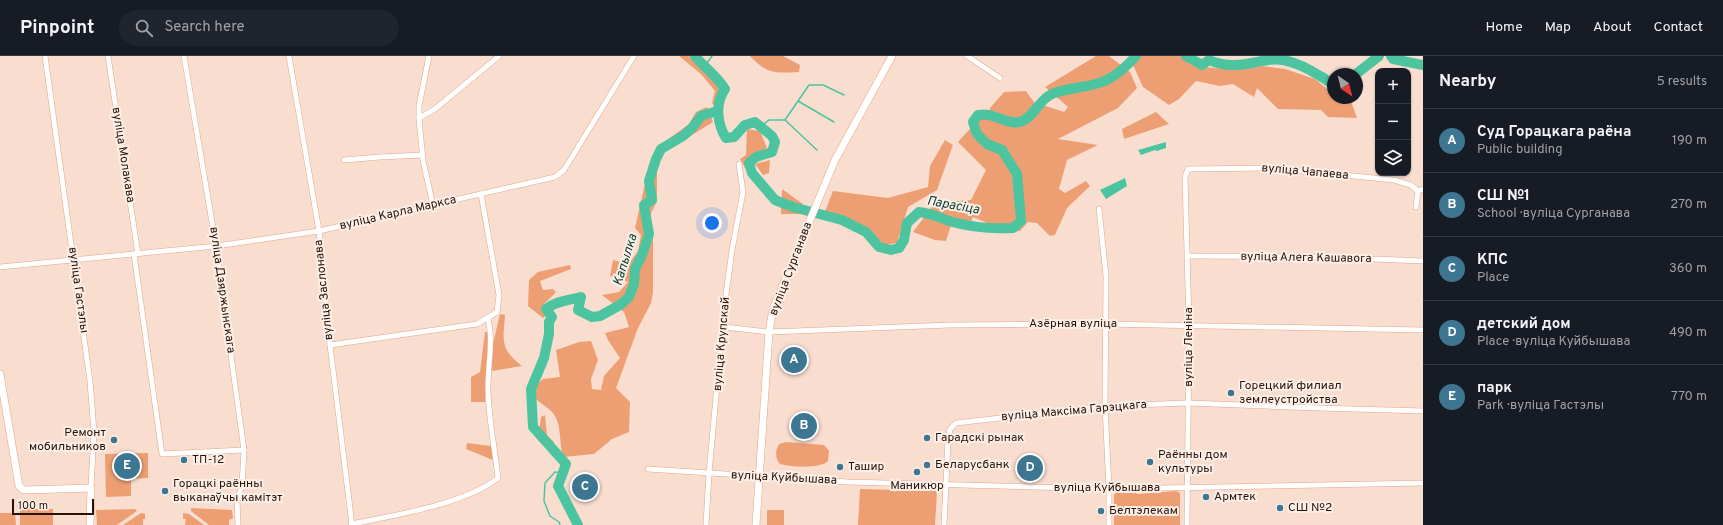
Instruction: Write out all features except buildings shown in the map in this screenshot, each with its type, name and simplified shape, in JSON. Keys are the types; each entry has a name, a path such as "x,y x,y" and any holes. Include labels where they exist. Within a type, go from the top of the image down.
{"main road":[{"name":"вуліца Сурганава","path":"756,525 769,332 773,309 835,160 892,56"},
{"path":"0,378 20,486 24,490 91,488"},
{"name":"вуліца Гастэлы","path":"90,525 91,488"}],"street":[{"name":"вуліца Гастэлы","path":"44,56 74,261 93,416 94,451 91,488"},
{"name":"вуліца Молакава","path":"108,56 162,454 244,450"},
{"name":"вуліца Дзяржынскага","path":"184,56 216,246 244,450 242,486 237,500 238,525"},
{"name":"вуліца Заслонава","path":"289,56 318,231 351,524"},
{"path":"429,56 419,106 419,118 423,155 433,205"},
{"path":"419,118 435,109 499,56"},
{"name":"вуліца Карла Маркса","path":"0,267 216,246 318,231 555,177 564,170 634,56"},
{"path":"967,56 1000,78"},
{"path":"344,160 423,155"},
{"name":"вуліца Крупскай","path":"706,525 709,474 732,250 743,192 739,164"},
{"name":"вуліца Чапаева","path":"1188,169 1272,168 1394,180 1420,190 1416,207"},
{"name":"вуліца Леніна","path":"1187,525 1189,325 1185,177 1188,169"},
{"path":"330,345 460,328 478,324 488,319 496,312 499,295 481,194"},
{"path":"1099,208 1106,276 1105,406 1109,525"},
{"name":"вуліца Алега Кашавога","path":"1188,256 1423,261"},
{"path":"351,524 394,516 448,501 488,486 498,478 488,392 490,328 488,319"},
{"name":"Азёрная вуліца","path":"724,328 769,332 950,325 1105,324 1423,330"},
{"name":"вуліца Максіма Гарэцкага","path":"944,525 950,429 956,423 1105,406 1188,403 1423,411"},
{"name":"вуліца Куйбышава","path":"648,469 853,482 1109,490 1423,483"}],"shaded area":[{"path":"679,56 689,56 704,71 718,81 723,89 718,96 715,107 712,103 715,91 701,74"},
{"path":"750,56 783,56 800,65 799,72 772,72 762,67"},
{"path":"1096,56 1109,56 1130,72 1137,88 1118,108 1058,139 1098,145 1067,160 1059,189 1065,193 1086,181 1090,186 1067,208 1055,235 1050,236 1037,223 1028,222 1020,231 1008,232 973,217 968,229 951,225 946,241 935,240 913,232 935,203 971,200 986,170 958,142 979,119 988,118 990,108 1004,92 1026,91 1034,102 1064,112 1068,107 1045,87"},
{"path":"1129,56 1183,56 1203,67 1224,69 1262,66 1285,69 1315,79 1327,89 1327,104 1352,104 1357,118 1328,117 1321,110 1278,109 1257,88 1254,97 1233,84 1220,86 1196,81 1179,99 1169,105 1143,87"},
{"path":"707,107 713,122 668,150 663,143 689,124 696,112"},
{"path":"1156,112 1169,124 1124,139 1122,129"},
{"path":"747,129 760,131 767,148 747,159 745,168 740,159 746,155"},
{"path":"945,140 953,145 937,190 908,207 897,243 885,245 855,221 824,214 833,191 888,198 928,187 930,166"},
{"path":"1166,142 1166,148 1157,151 1155,150 1141,155 1138,150"},
{"path":"770,160 769,173 763,175 755,164"},
{"path":"649,166 657,172 657,201 648,220 653,233 653,292 651,303 638,328 616,388 630,402 629,432 612,439 594,454 563,457 556,418 551,411 536,399 534,387 543,379 560,377 556,350 579,342 591,341 598,360 591,379 592,389 601,390 604,376 620,358 605,333 629,327 624,312 602,295 619,292 628,282 610,276 613,260 629,264 638,251 641,235 635,228"},
{"path":"1125,178 1127,186 1106,199 1100,190"},
{"path":"782,189 803,204 800,214 781,214"},
{"path":"570,265 571,269 540,281 543,290 553,289 556,292 543,305 546,315 543,318 528,306 529,280 538,272"},
{"path":"500,314 505,315 504,344 506,349 522,366 492,371 492,348"},
{"path":"485,332 488,332 485,402 471,402 471,377 480,372"},
{"path":"545,415 547,435 554,442 555,447 539,431 541,417"},
{"path":"786,442 824,445 829,451 828,461 824,464 812,466 791,466 780,464 776,457 777,449 779,444"},
{"path":"467,443 491,446 493,460 466,449"},
{"path":"148,453 148,478 131,479 131,496 106,497 105,454"},
{"path":"860,489 937,491 935,525 858,525"},
{"path":"1176,491 1180,493 1180,525 1114,525 1115,493 1137,494"},
{"path":"191,508 232,510 233,518 229,520 229,525 209,525 191,511"},
{"path":"20,509 53,509 53,525 20,525"},
{"path":"135,509 137,511 117,525 97,525 96,510"},
{"path":"767,510 784,510 784,525 767,525"},
{"path":"0,513 15,513 16,525 0,525"},
{"path":"141,513 145,514 143,525 123,525"},
{"path":"183,513 189,514 204,525 185,525 186,519 183,519"}],"waterway":[{"name":"Парасіца","path":"695,56 725,89 720,101 718,114 726,138 734,137 745,125 755,122 772,136 775,142 772,152 756,157 749,163 752,173 775,200 793,207 842,220 866,232 879,247 891,250 899,248 904,240 907,223 919,212 965,225 989,228 1013,228 1021,221 1017,174 1002,150 987,144 977,134 973,122 978,115 992,116 1016,123 1020,122 1025,120 1043,100 1052,94 1105,81 1122,70 1136,56"},
{"path":"704,67 712,56"},
{"name":"Парасіца","path":"1186,56 1202,65 1209,60 1236,65 1279,59 1307,68 1327,80"},
{"name":"Парасіца","path":"1363,69 1379,56"},
{"name":"Парасіца","path":"1391,56 1393,59 1423,65"},
{"path":"761,126 769,120 785,120 809,85 823,85 844,95"},
{"path":"798,101 834,122"},
{"name":"Капылка","path":"578,525 558,486 566,464 533,427 531,389 544,358 549,334 549,322 552,317 546,309 558,302 581,297 578,310 592,317 600,316 620,305 629,297 634,284 635,269 642,255 649,234 644,205 652,200 649,181 656,159 661,149 683,136 692,128 701,116 717,111"},
{"path":"785,120 817,150"},
{"path":"560,525 559,522 550,516 544,501 545,483 555,472 562,473"}],"place":[{"name":"Суд Горацкага раёна","path":"794,360"},
{"name":"Горецкий филиал землеустройства","path":"1231,393"},
{"name":"СШ №1","path":"804,426"},
{"name":"Гарадскі рынак","path":"927,438"},
{"name":"Ремонт мобильников","path":"114,440"},
{"name":"ТП-12","path":"184,460"},
{"name":"Раённы дом культуры","path":"1150,462"},
{"name":"Беларусбанк","path":"927,465"},
{"name":"парк","path":"127,466"},
{"name":"Ташир","path":"840,467"},
{"name":"детский дом","path":"1030,468"},
{"name":"Маникюр","path":"917,472"},
{"name":"КПС","path":"585,487"},
{"name":"Горацкі раённы выканаўчы камітэт","path":"165,491"},
{"name":"Армтек","path":"1206,497"},
{"name":"СШ №2","path":"1280,508"},
{"name":"Белтэлекам","path":"1101,511"}]}
